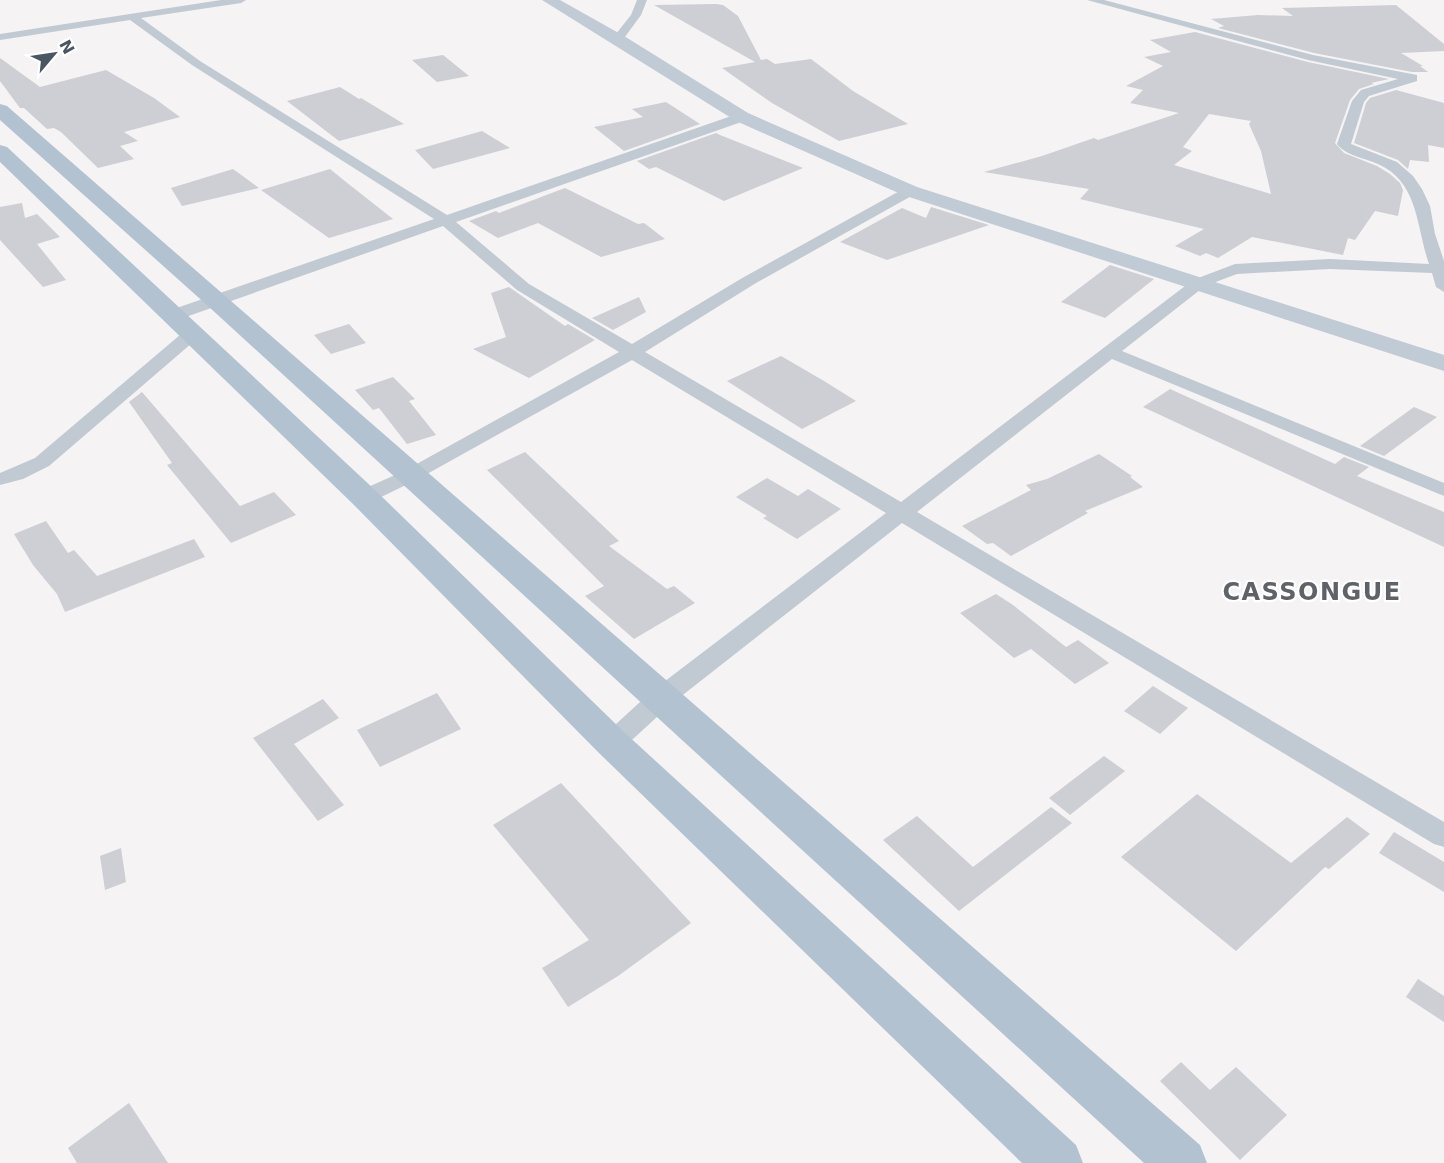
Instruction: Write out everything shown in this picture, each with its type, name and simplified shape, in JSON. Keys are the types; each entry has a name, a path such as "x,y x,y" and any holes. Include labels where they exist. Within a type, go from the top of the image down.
{"main road":[{"path":"549,0 618,39 742,117 910,191 1444,363"},
{"path":"0,110 1182,1163"},
{"path":"0,151 364,497 612,743 1058,1163"}],"street":[{"path":"0,37 241,0"},
{"path":"618,39 636,15 641,1 657,0"},
{"path":"1092,0 1301,55 1413,78 1365,93 1358,101 1344,144 1347,148 1393,165 1412,183 1422,204 1428,237 1442,269 1444,287"},
{"path":"131,16 196,63 444,219 523,287 904,512 1444,836"},
{"path":"0,479 16,475 42,462 183,324 217,301 444,219 742,117"},
{"path":"364,497 411,475 632,352 750,280 910,191"},
{"path":"612,743 661,698 1199,283 1235,269 1330,264 1442,269"},
{"path":"1110,352 1444,490"}],"building":[{"path":"654,5 723,5 738,16 761,60 767,59 775,64 811,59 853,91 908,124 839,141 772,103 722,68 755,62"},
{"path":"1396,5 1444,44 1444,51 1401,53 1423,66 1420,66 1428,72 1412,72 1314,53 1218,28 1224,26 1211,19 1258,15 1293,16 1282,8"},
{"path":"1195,32 1308,62 1389,79 1371,83 1374,84 1359,89 1350,100 1335,143 1344,153 1377,166 1400,183 1403,190 1398,216 1375,211 1355,240 1348,238 1343,255 1252,237 1218,258 1206,253 1200,256 1175,246 1204,229 1080,199 1089,189 984,172 1042,156 1094,138 1098,140 1179,113 1130,103 1143,90 1126,86 1163,66 1144,57 1171,52 1150,40","holes":["1209,114 1251,121 1249,124 1261,151 1271,194 1174,165 1192,151 1183,147"]},
{"path":"443,55 469,76 437,82 412,60"},
{"path":"0,58 40,87 106,70 154,98 180,117 124,132 138,141 120,146 134,159 98,168 61,132 54,128 47,129 24,108 20,108 0,81"},
{"path":"340,87 404,124 339,141 287,101"},
{"path":"1396,90 1444,103 1444,148 1428,145 1429,162 1410,160 1408,169 1398,160 1354,143 1366,103 1370,98"},
{"path":"666,102 700,124 624,151 594,127 643,117 632,109"},
{"path":"482,131 510,148 433,169 415,150"},
{"path":"716,133 803,168 724,201 656,167 649,169 637,161"},
{"path":"233,169 259,188 182,206 171,188"},
{"path":"330,169 393,219 329,238 261,190"},
{"path":"565,188 638,224 644,223 665,239 601,257 538,223 498,238 469,221 496,211 499,213"},
{"path":"22,203 25,218 37,214 60,237 37,244 66,280 43,287 0,240 0,207"},
{"path":"931,207 989,225 887,260 840,242 902,208 926,218"},
{"path":"1110,265 1154,279 1105,318 1061,302"},
{"path":"509,287 565,326 568,324 595,340 529,378 473,349 506,337 491,293"},
{"path":"639,297 646,312 613,330 592,318"},
{"path":"349,324 366,343 331,354 314,335"},
{"path":"781,356 856,401 802,429 727,381"},
{"path":"393,377 415,399 409,401 436,435 407,444 379,408 373,410 355,390"},
{"path":"1170,389 1335,464 1344,457 1369,467 1357,476 1444,512 1444,547 1143,407"},
{"path":"142,392 240,506 274,492 296,515 231,543 167,465 172,463 129,402"},
{"path":"1414,407 1437,417 1384,456 1360,446"},
{"path":"525,452 619,541 609,546 667,589 674,586 695,603 634,639 585,596 604,586 487,470"},
{"path":"1099,454 1132,476 1130,477 1143,487 1085,511 1088,513 1011,556 993,543 987,544 962,526 1031,490 1026,485 1047,479"},
{"path":"767,478 798,496 808,489 841,509 797,539 763,518 767,516 736,497"},
{"path":"46,521 68,553 74,550 97,576 194,539 205,557 65,612 57,594 33,565 14,534"},
{"path":"996,594 1066,647 1078,640 1109,663 1075,684 1031,649 1014,658 960,613"},
{"path":"1153,686 1188,708 1160,734 1124,711"},
{"path":"437,693 461,729 380,767 357,730"},
{"path":"323,699 339,718 294,744 344,805 318,821 253,738"},
{"path":"1104,756 1125,771 1070,815 1049,798"},
{"path":"561,783 691,923 618,976 568,1007 542,968 589,940 493,825"},
{"path":"1197,794 1291,863 1347,817 1370,834 1329,869 1325,867 1236,951 1121,857"},
{"path":"1051,807 1072,823 959,911 883,840 917,816 973,867"},
{"path":"1394,832 1444,862 1444,892 1379,853"},
{"path":"121,848 126,882 105,890 100,856"},
{"path":"1418,979 1444,996 1444,1022 1406,997"},
{"path":"1181,1062 1210,1090 1236,1067 1287,1115 1240,1160 1160,1081"},
{"path":"129,1103 168,1163 77,1163 68,1148"}],"district":[{"name":"CASSONGUE","path":"1312,592"}]}
